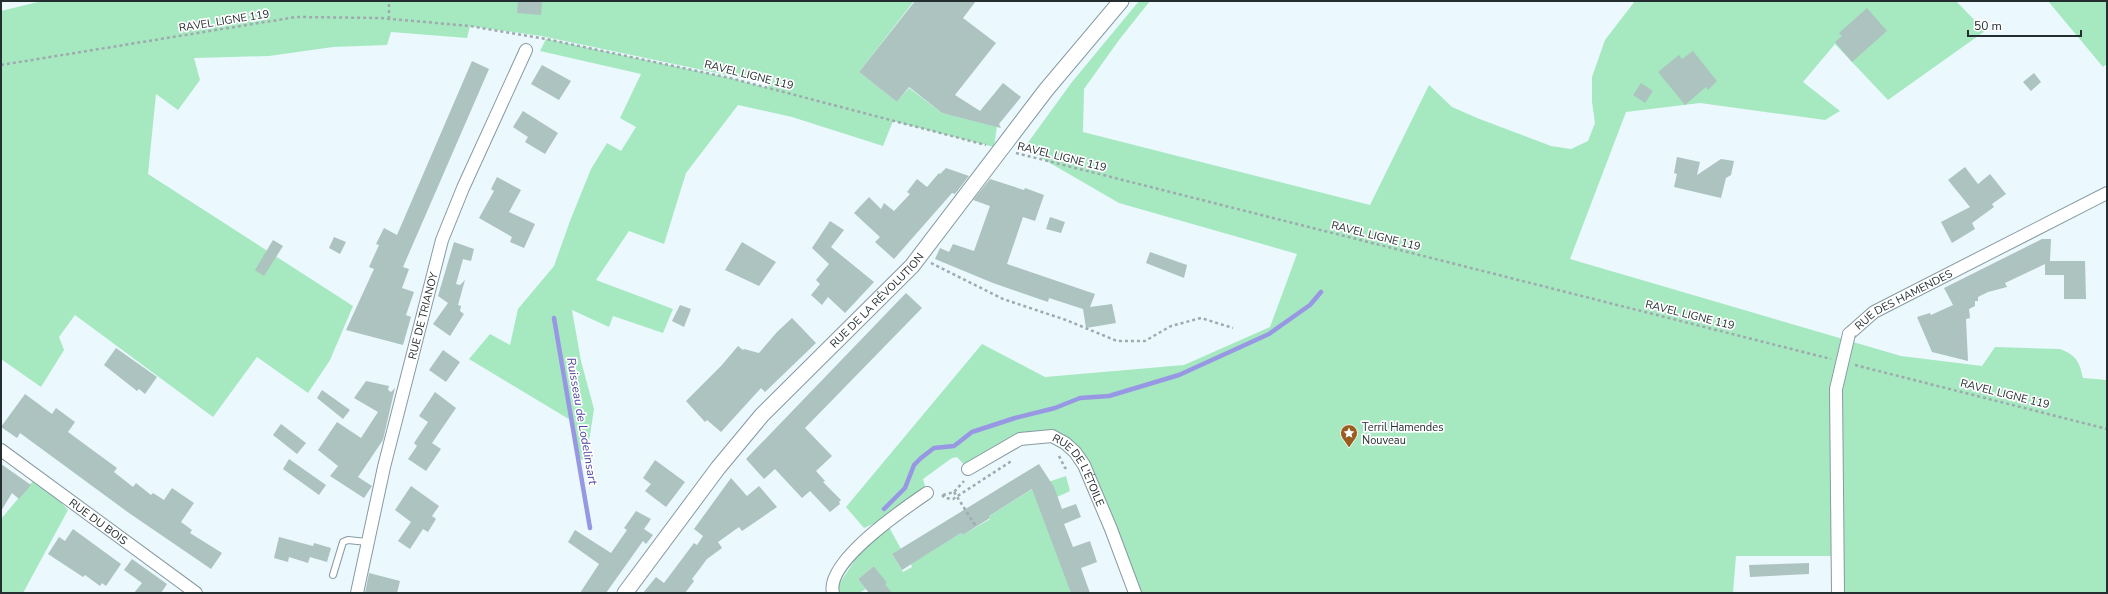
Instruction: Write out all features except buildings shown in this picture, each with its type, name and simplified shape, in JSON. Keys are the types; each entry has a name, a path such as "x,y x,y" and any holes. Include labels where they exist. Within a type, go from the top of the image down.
{"street":[{"name":"RUE DE LA RÉVOLUTION","path":"625,593 718,468 762,415 912,266 1046,90 1121,1"},
{"name":"RUE DE TRIANOY","path":"357,593 367,542 442,240 463,188 526,50"},
{"name":"RUE DES HAMENDES","path":"1838,593 1836,389 1849,334 1874,312 2107,193"},
{"name":"RUE DE L'ÉTOILE","path":"968,469 1020,438 1052,436 1065,444 1075,452 1084,465 1111,529 1135,593"},
{"name":"RUE DU BOIS","path":"1,450 196,593"},
{"path":"833,593 832,589 835,578 864,541 896,514 927,493"}],"lane":[{"path":"334,575 343,542 348,540 367,542"}],"path":[{"path":"389,19 390,1"},
{"name":"RAVEL LIGNE 119","path":"1,65 296,17 389,19 470,26 539,38 707,73 1000,149 1834,360"},
{"path":"918,257 1003,299 1066,320 1117,342 1145,341 1171,326 1201,318 1233,328"},
{"name":"RAVEL LIGNE 119","path":"1849,363 2107,428"},
{"path":"1054,453 1058,455 1065,468 1084,465"},
{"path":"942,495 949,499 957,496 1017,458"},
{"path":"927,493 942,495 954,492 964,481 968,469"},
{"path":"954,492 975,525"}],"green space":[{"path":"42,1 914,1 859,72 897,102 909,88 942,113 997,126 994,147 893,121 883,146 792,117 738,105 686,173 664,244 629,231 596,280 673,309 663,333 613,316 609,327 572,310 581,361 594,409 586,461 578,458 572,421 469,359 490,334 510,345 518,309 554,266 591,169 607,143 621,151 636,127 620,118 641,74 540,51 546,39 730,78 768,88 769,81 750,80 541,36 470,26 467,38 391,32 387,45 333,47 269,56 194,58 200,80 178,110 156,94 148,174 353,306 330,360 308,393 257,357 213,417 75,315 59,337 64,350 41,387 1,359 1,11"},
{"path":"1139,1 1150,1 1119,40 1084,89 1083,132 1370,205 1429,85 1452,107 1551,146 1571,149 1588,141 1595,123 1592,102 1592,77 1605,40 1635,1 1956,1 1985,31 1888,100 1835,44 1803,82 1840,111 1825,120 1700,103 1626,112 1570,259 1901,356 1982,366 1995,347 2060,349 2070,354 2078,363 2083,378 2107,380 2107,593 1838,593 1836,526 1831,556 1736,556 1733,593 1134,593 1080,459 1044,433 1018,433 970,461 968,469 957,457 952,458 923,479 927,493 896,514 864,528 846,507 982,344 1045,377 1184,365 1270,327 1297,254 1119,203 1024,148 1072,82"},
{"path":"2048,1 2107,1 2107,64 2103,67"},
{"path":"37,476 68,510 23,593 1,593 1,519"},
{"path":"1066,476 1070,491 1057,497 1071,593 891,593 874,566 858,579 866,589 859,593 839,593 837,587 861,551 889,527 901,549 892,554 903,572 912,567 911,564 961,533 963,535 990,519 989,516 1039,485"}],"waterway":[{"path":"884,509 905,488 914,465 934,448 954,446 972,432 1015,418 1055,408 1080,398 1109,396 1179,375 1269,334 1310,305 1321,292"},
{"name":"Ruisseau de Lodelinsart","path":"554,318 590,528"}],"place":[{"name":"Terril Hamendes Nouveau","path":"1349,448"}]}
